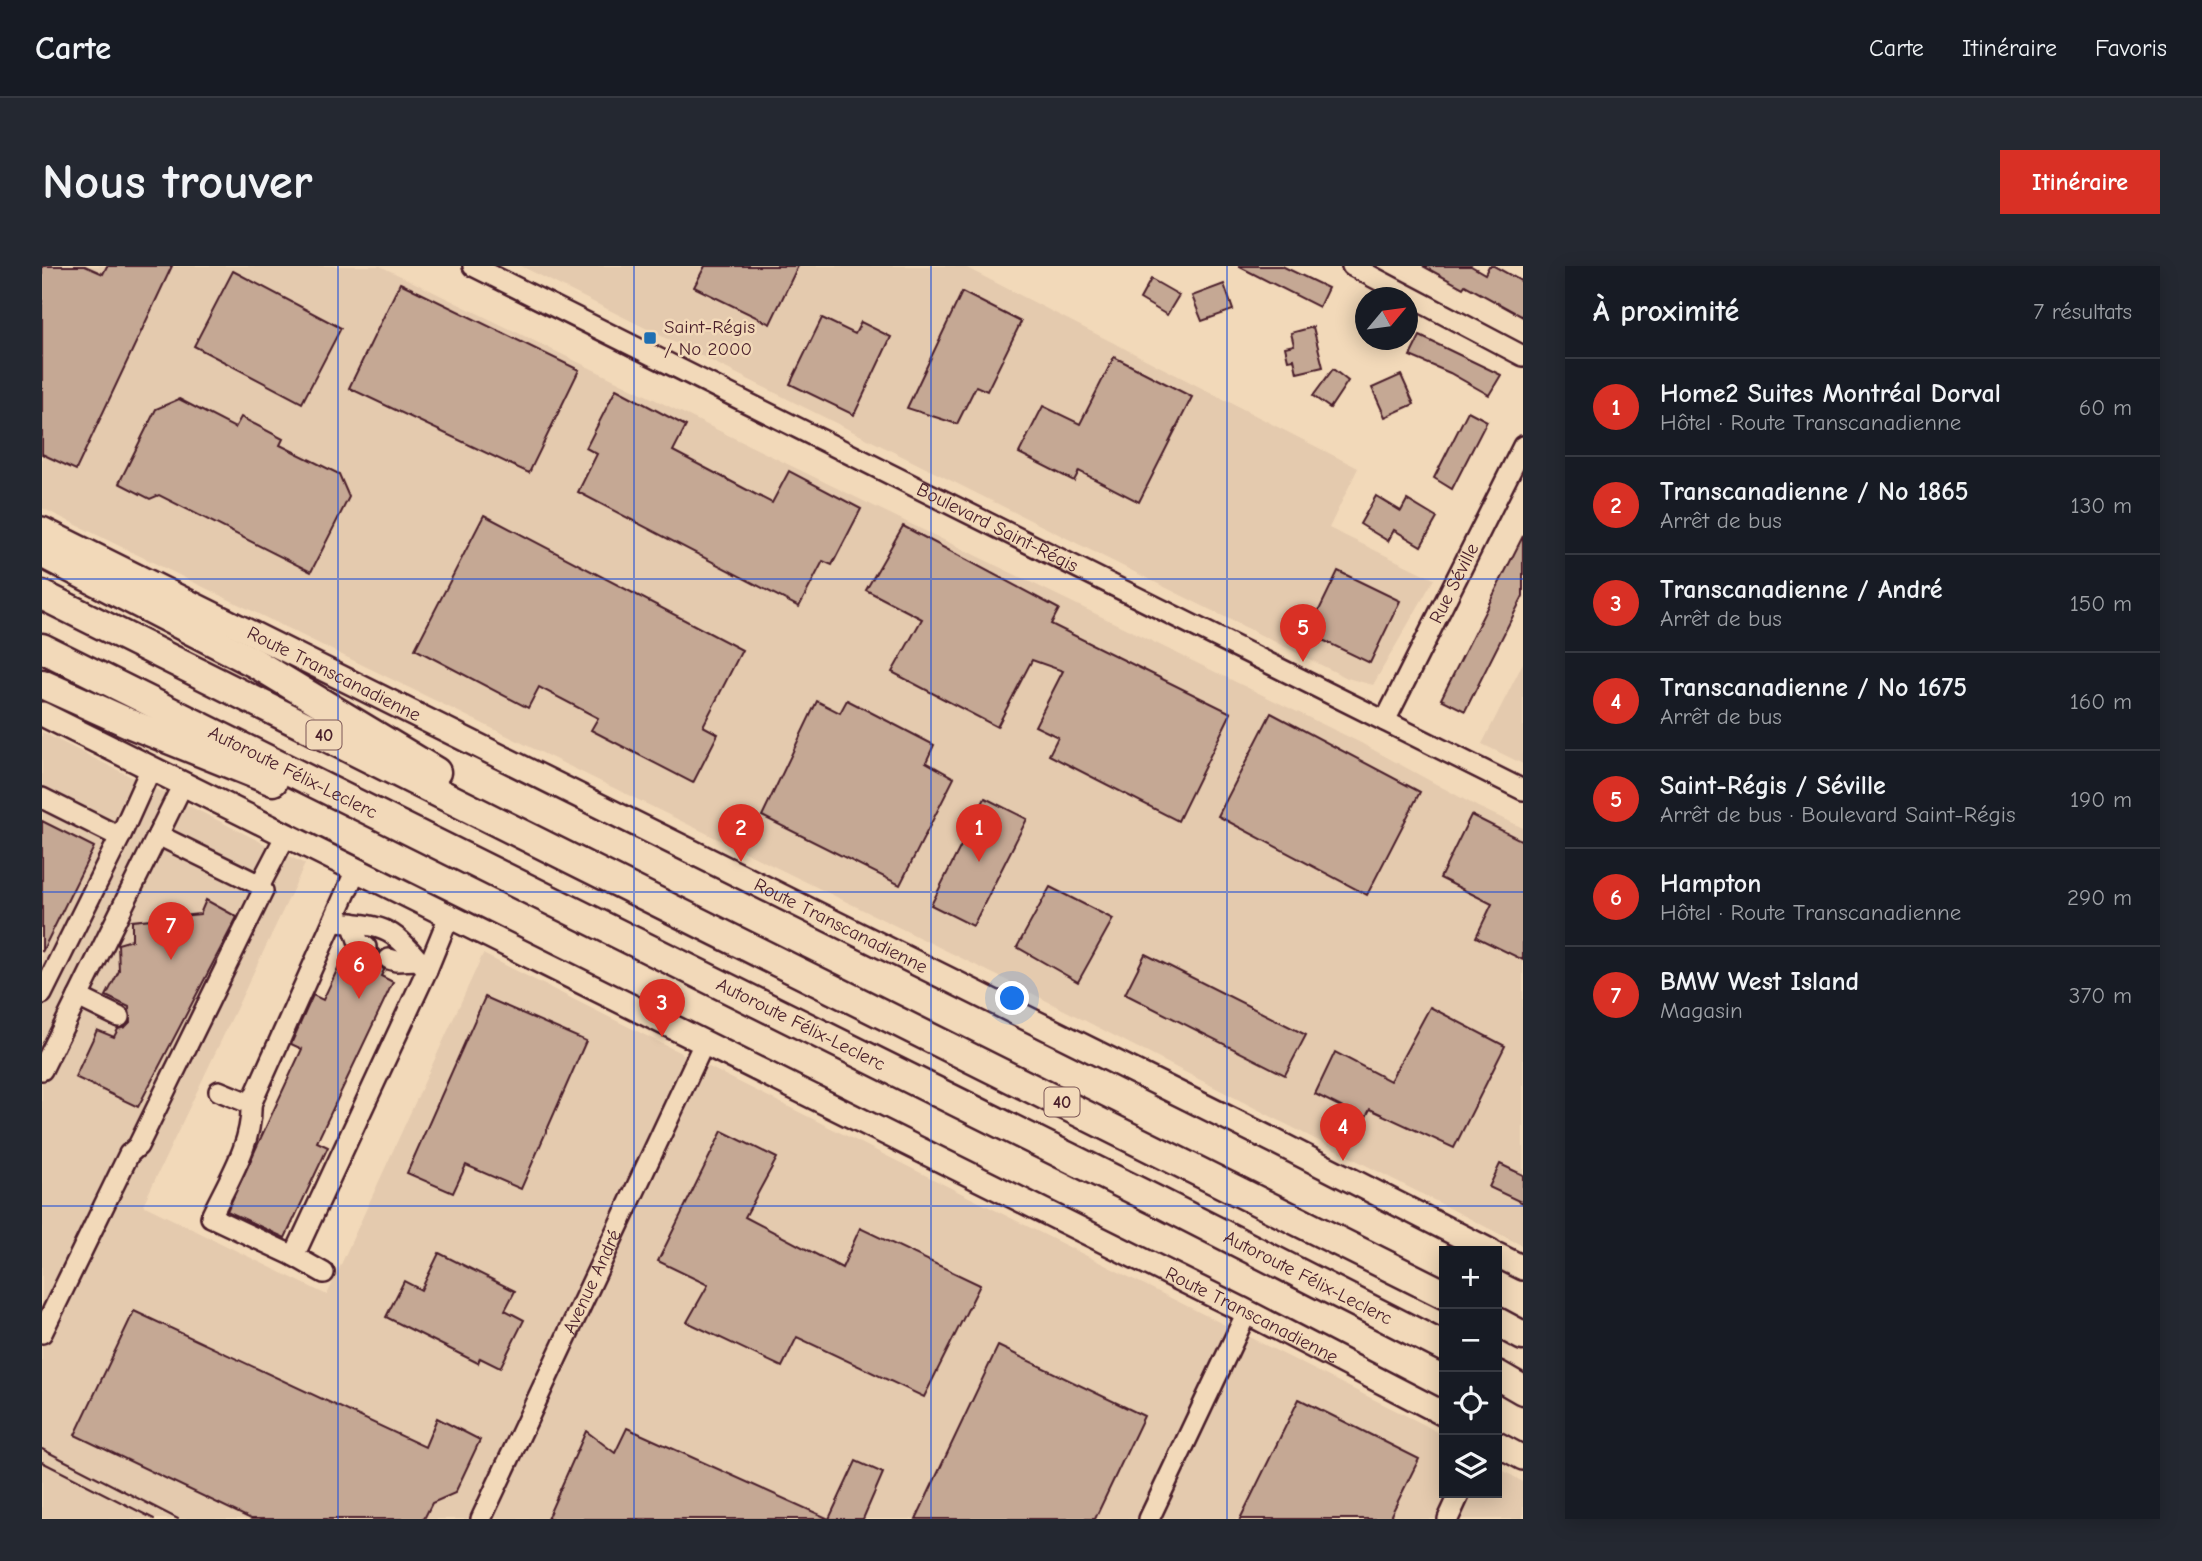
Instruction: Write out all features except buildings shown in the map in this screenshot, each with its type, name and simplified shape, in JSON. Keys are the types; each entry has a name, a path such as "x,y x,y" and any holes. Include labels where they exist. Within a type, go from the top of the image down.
{"highway":[{"path":"42,553 255,663 606,875"},
{"name":"40","path":"42,595 1439,1292"},
{"name":"Autoroute Félix-Leclerc","path":"42,648 1169,1207 1439,1344"},
{"path":"42,684 131,724 461,855"},
{"path":"1502,1325 1523,1336"},
{"path":"1502,1378 1523,1390"}],"main road":[{"name":"Route Transcanadienne","path":"42,529 1480,1246"},
{"name":"Route Transcanadienne","path":"42,714 1247,1312 1439,1411"},
{"path":"1502,1258 1523,1269"},
{"path":"1502,1447 1523,1458"}],"street":[{"name":"Boulevard Saint-Régis","path":"473,266 1523,790"},
{"path":"1352,266 1383,287"},
{"path":"1418,305 1523,356"},
{"name":"Rue Séville","path":"1385,721 1523,446"},
{"path":"42,994 120,838 151,768"},
{"path":"42,1070 183,784"},
{"path":"42,798 120,838"},
{"path":"42,1333 129,1154 138,1146 263,891 260,885 158,835"},
{"path":"260,885 286,835"},
{"path":"324,1273 211,1217 247,1139 252,1122 251,1104 343,923 356,870"},
{"path":"294,1256 423,965 449,916"},
{"path":"343,923 359,943 366,947"},
{"path":"343,923 367,924 389,931 402,941 423,965"},
{"path":"389,959 423,965"},
{"path":"78,997 119,1017"},
{"name":"Avenue André","path":"481,1519 704,1042"},
{"path":"219,1091 251,1104"},
{"path":"1149,1519 1247,1312"},
{"path":"1448,1519 1458,1498"}],"shaded area":[{"path":"42,266 380,266 1359,742 1478,807 1523,828 1523,1246 1004,979 42,508"},
{"path":"521,266 963,266 1358,468 1329,528 1434,579 1373,685 1347,678"},
{"path":"1523,663 1523,764 1482,744"},
{"path":"42,732 305,864 143,1205 327,1295 483,954 1423,1424 1439,1433 1439,1498 1502,1498 1502,1470 1523,1482 1523,1519 42,1519"}],"tram line":[{"path":"42,1449 178,1519"},
{"path":"42,1462 154,1519"}],"place":[{"name":"Saint-Régis / No 2000","path":"650,338"},
{"name":"Saint-Régis / Séville","path":"1303,662"},
{"name":"Transcanadienne / No 1865","path":"741,862"},
{"name":"Home2 Suites Montréal Dorval","path":"979,862"},
{"name":"BMW West Island","path":"171,960"},
{"name":"Hampton","path":"359,999"},
{"name":"Transcanadienne / André","path":"662,1037"},
{"name":"Transcanadienne / No 1675","path":"1343,1161"}]}
